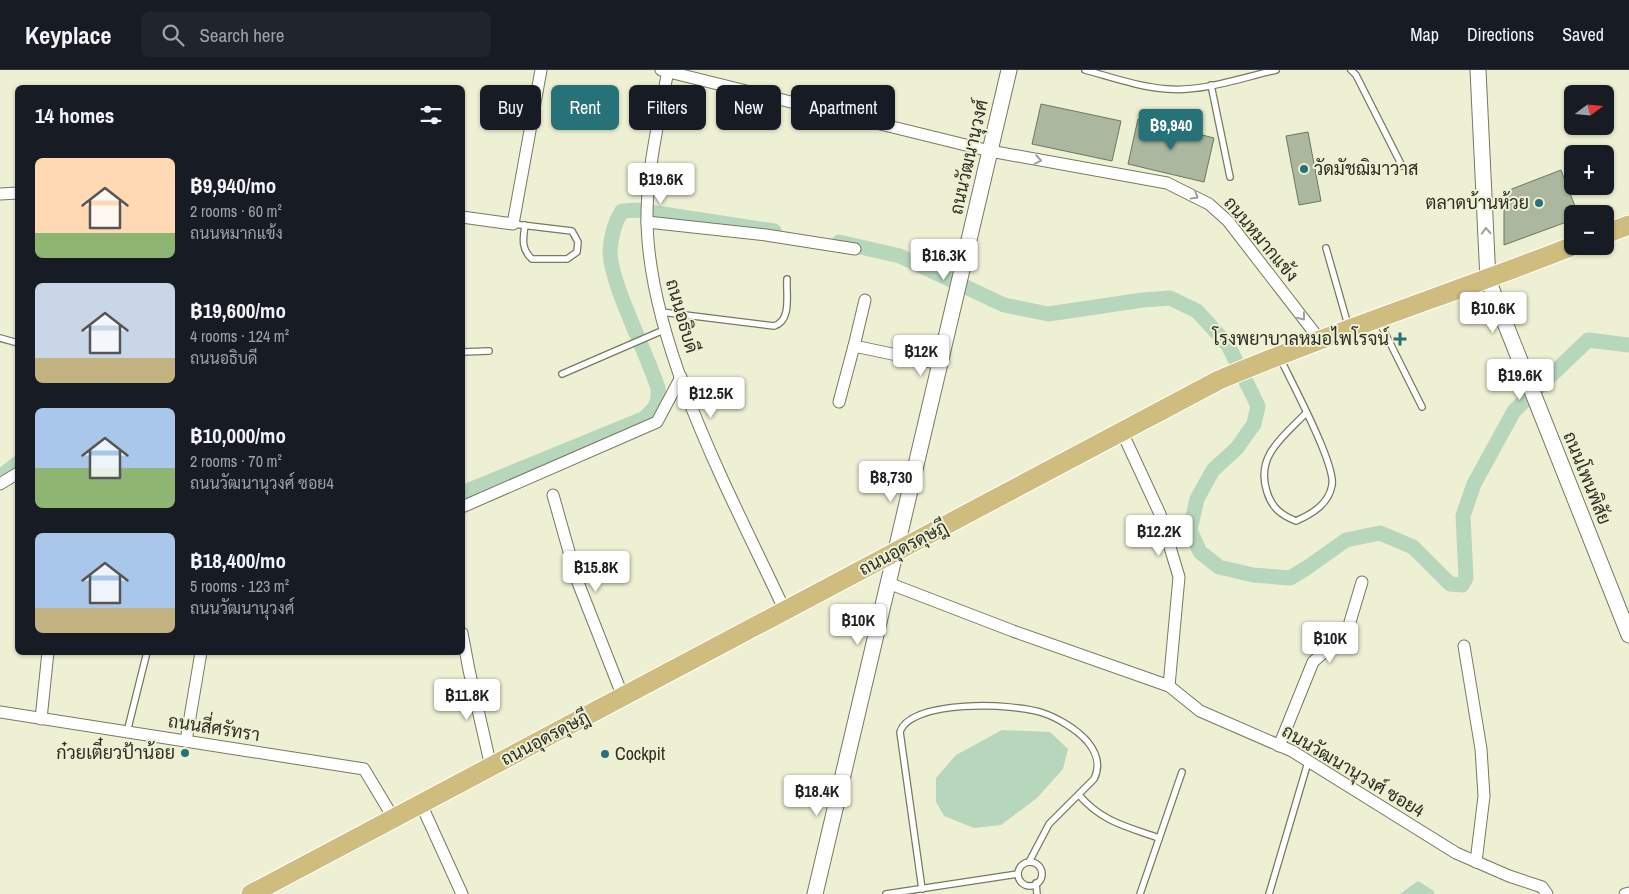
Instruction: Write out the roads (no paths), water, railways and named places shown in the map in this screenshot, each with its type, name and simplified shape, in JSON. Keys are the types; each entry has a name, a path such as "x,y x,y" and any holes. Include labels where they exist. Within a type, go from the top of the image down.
{"main road":[{"path":"1614,230 1629,224"},
{"name":"ถนนอุดรดุษฎี","path":"252,894 1219,380 1279,355 1488,280 1564,250"}],"street":[{"path":"465,217 512,224 541,70"},
{"name":"ถนนหมากแข้ง","path":"665,70 990,152 1167,183 1187,191 1209,204 1228,221 1320,340"},
{"name":"ถนนอธิบดี","path":"665,70 648,188 647,222 653,279 681,377 708,445 785,611"},
{"name":"ถนนวัฒนานุวงศ์","path":"814,894 888,582 897,552 1009,70"},
{"name":"ถนนโพนพิสัย","path":"1478,70 1488,280 1629,635"},
{"path":"0,194 15,193"},
{"path":"647,222 766,235 855,249"},
{"path":"839,402 865,300"},
{"path":"854,346 940,364"},
{"path":"465,506 657,422 681,377"},
{"path":"1122,432 1160,514 1179,577 1169,686"},
{"path":"0,484 15,475"},
{"path":"553,495 577,580 624,697"},
{"name":"ถนนวัฒนานุวงศ์ ซอย4","path":"888,582 1012,631 1169,686 1200,711 1279,746 1308,762 1391,815 1456,853 1509,876 1542,887 1547,894"},
{"path":"1279,746 1313,662 1323,653 1344,642 1362,582"},
{"path":"1464,646 1481,749 1484,796 1476,862"},
{"path":"465,652 491,767"},
{"path":"42,719 48,655"},
{"path":"186,741 200,655"},
{"name":"ถนนสี่ศรัทรา","path":"0,712 364,769 394,819"},
{"path":"421,804 462,894"}],"lane":[{"path":"1085,70 1167,90 1211,85 1276,70"},
{"path":"1351,70 1356,75 1402,166"},
{"path":"1211,85 1230,177"},
{"path":"512,224 572,231 578,242 577,252 567,259 532,259 525,253 523,242 525,226"},
{"path":"1326,248 1350,329"},
{"path":"661,312 774,326 782,322 786,316 787,279"},
{"path":"1378,319 1422,406"},
{"path":"562,374 666,329"},
{"path":"0,338 15,342"},
{"path":"465,352 489,351"},
{"path":"1279,355 1327,458 1332,484 1328,497 1315,512 1296,521 1279,514 1272,503 1263,480 1263,466 1274,447 1306,413"},
{"path":"127,732 146,655"},
{"path":"922,889 900,732 906,721 914,716 929,712 985,705 1022,708 1044,713 1066,724 1094,749 1098,762 1098,772 1094,780 1049,824 1029,862 1021,866 1018,874"},
{"path":"1269,894 1308,762"},
{"path":"1140,894 1182,772"},
{"path":"1080,795 1091,810 1108,820 1159,838"},
{"path":"1018,874 1024,884 1036,884 1040,880 1041,870 1034,863 1029,862"},
{"path":"886,894 1018,874"},
{"path":"1036,884 1037,894"}],"waterway":[{"path":"465,492 643,419 655,406 658,398 658,388 622,299 612,265 610,251 612,235 622,211 637,210 774,231"},
{"path":"839,242 900,256 1004,305 1048,314 1143,300 1170,298 1197,311 1228,345 1258,406 1254,424 1237,448 1213,470 1197,499 1190,530 1200,552 1219,567 1253,575 1290,578 1346,540 1380,533 1413,547 1450,584 1462,585 1466,578 1463,516 1474,484 1514,411 1588,340 1629,345"},
{"path":"0,477 15,465"}],"place":[{"name":"วัดมัชฌิมาวาส","path":"1304,169"},
{"name":"ตลาดบ้านห้วย","path":"1539,203"},
{"name":"โรงพยาบาลหมอไพโรจน์","path":"1400,339"},
{"name":"ก๋วยเตี๋ยวป้าน้อย","path":"185,753"},
{"name":"Cockpit","path":"605,754"}]}
